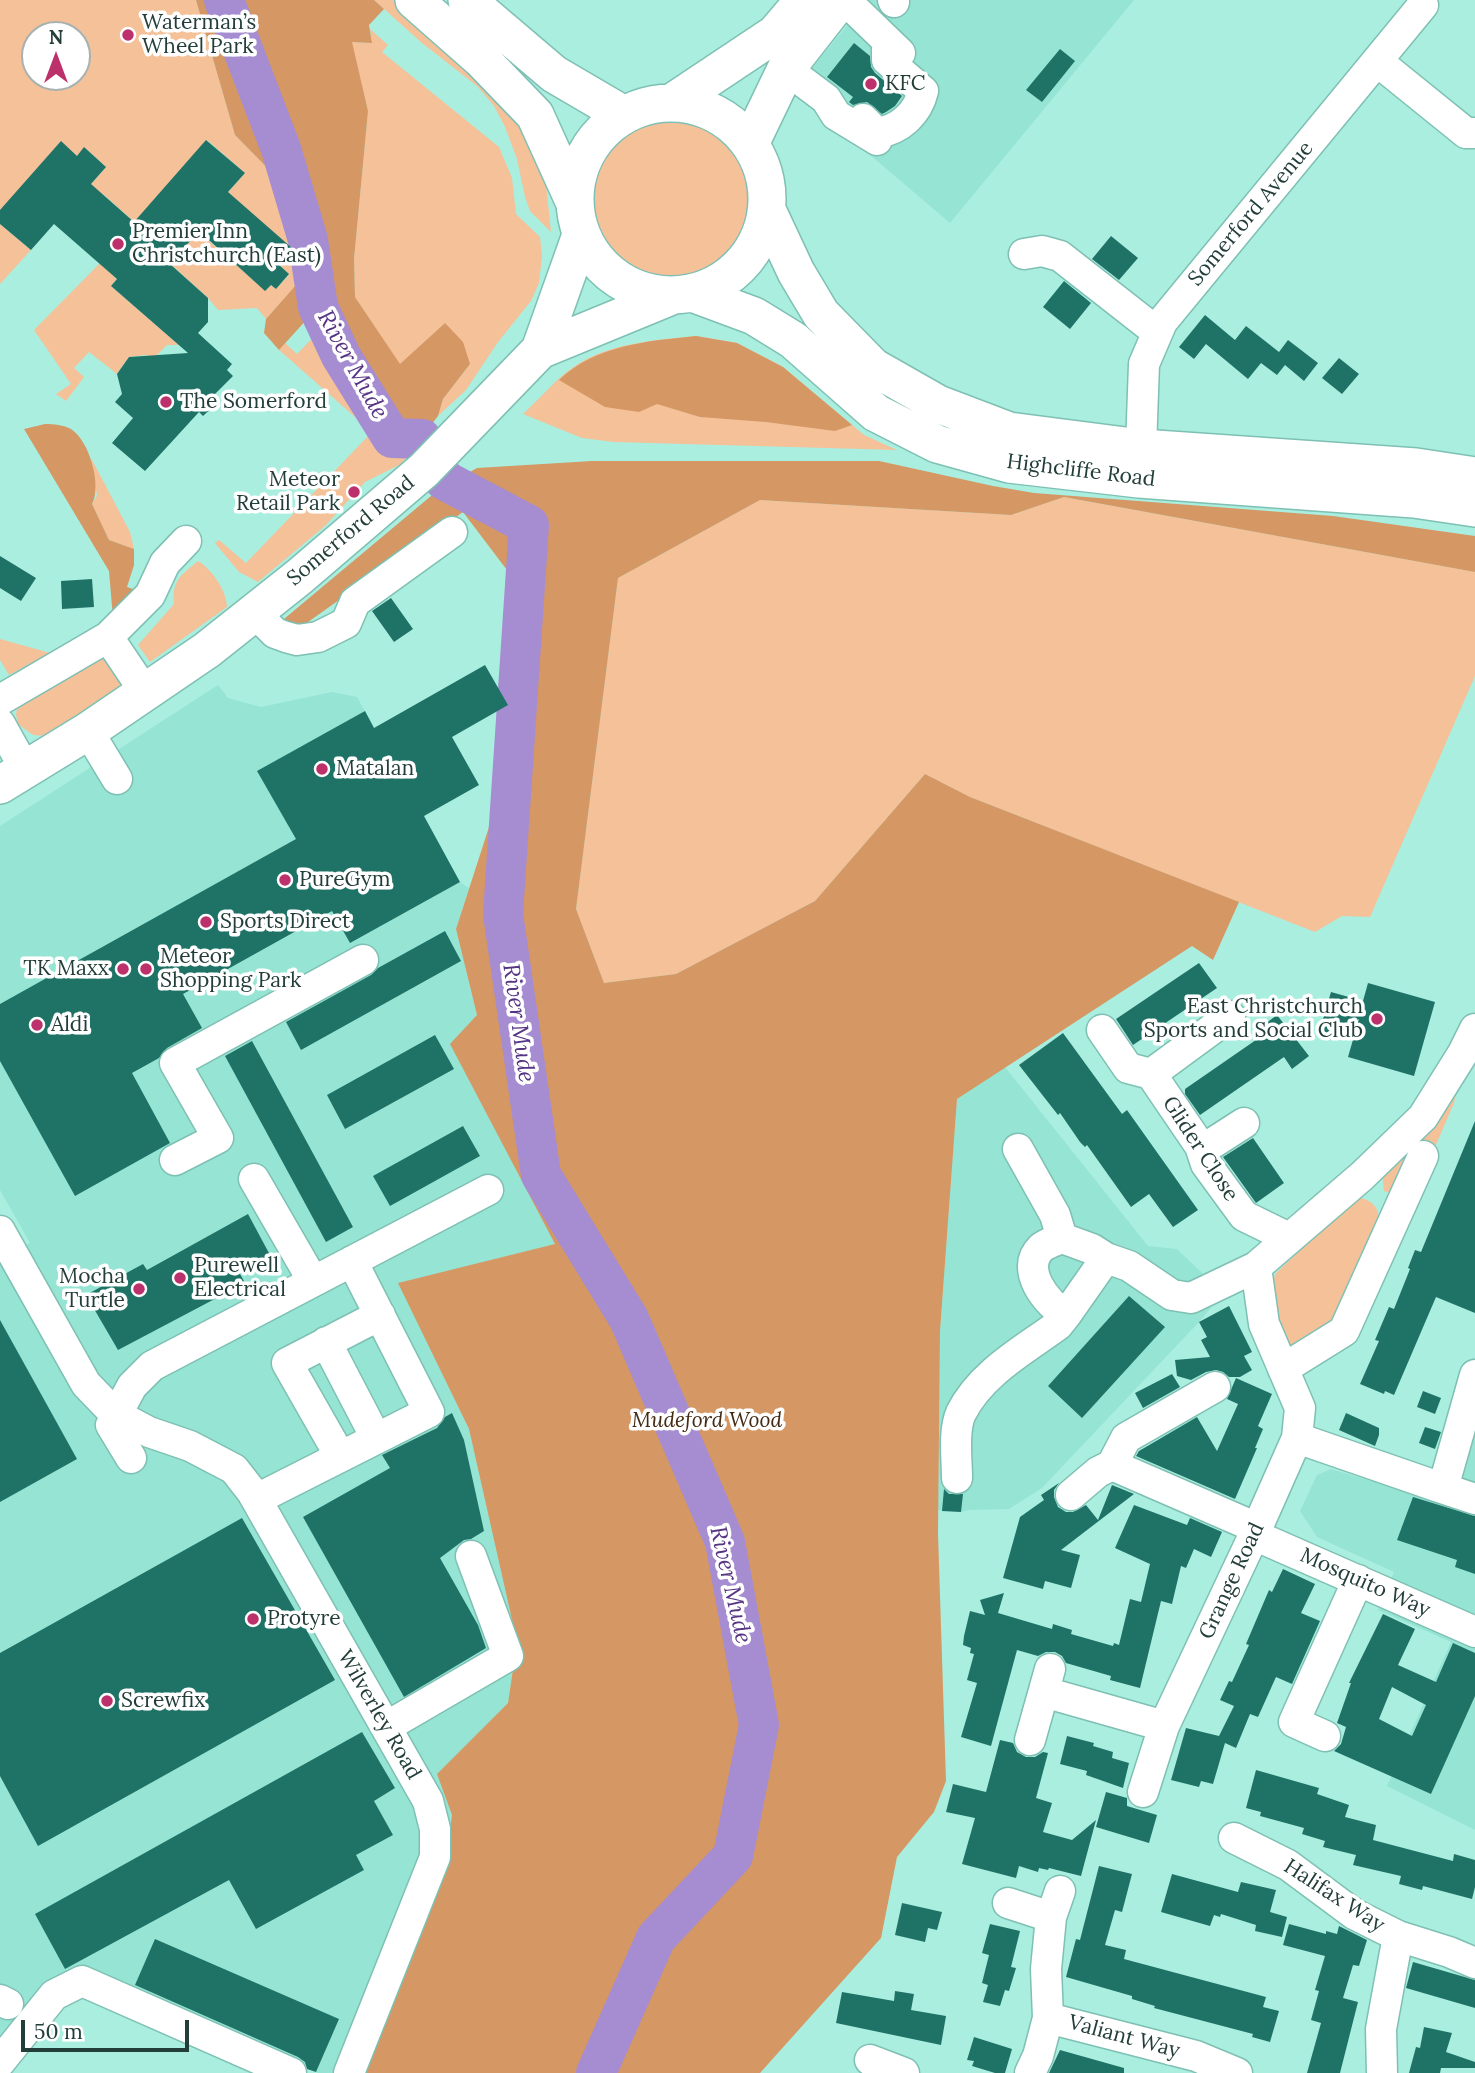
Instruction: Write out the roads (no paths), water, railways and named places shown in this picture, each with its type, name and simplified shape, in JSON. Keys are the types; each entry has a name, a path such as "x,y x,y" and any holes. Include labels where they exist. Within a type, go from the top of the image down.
{"main road":[{"path":"414,0 481,59 535,115 578,218 597,261 618,280 645,292 683,294 720,282 743,264 759,239 767,210 767,187 761,164 750,144 729,122 703,108 673,102 648,105 624,115 603,130 587,151 577,175 578,218"},
{"path":"467,0 554,75 624,115"},
{"path":"673,102 775,34 804,0"},
{"path":"750,144 786,69 843,0"},
{"name":"Highcliffe Road","path":"767,210 796,272 821,314 873,367 938,404 1009,431 1141,448 1416,467 1475,476"},
{"name":"Somerford Road","path":"540,350 578,218"},
{"name":"Somerford Road","path":"13,777 88,731 207,650 299,577 432,463 540,350 683,294"},
{"name":"Highcliffe Road","path":"683,294 754,316 793,340 876,413 937,444 1009,464 1139,479 1414,499 1475,508"}],"street":[{"path":"843,0 934,86"},
{"name":"Somerford Avenue","path":"1141,448 1143,364 1162,321 1423,5"},
{"path":"786,69 877,133 893,131 920,106 923,91 887,60 887,41"},
{"path":"1377,61 1466,132 1475,132"},
{"path":"845,108 836,115 884,144 894,146"},
{"path":"1024,254 1042,251 1060,256 1157,332"},
{"path":"253,611 275,633 297,640 318,637 346,622 355,602 452,533"},
{"path":"0,700 108,637 150,595 165,563 186,541"},
{"path":"108,637 145,692"},
{"path":"0,724 13,777"},
{"path":"88,731 117,779"},
{"path":"175,1160 218,1138 175,1063 363,960"},
{"name":"Glider Close","path":"1151,1074 1230,1016"},
{"path":"1066,1315 1054,1307 1041,1291 1034,1273 1036,1257 1041,1248 1062,1238 1129,1266 1172,1295 1191,1298 1256,1267 1362,1176 1423,1117 1475,1029"},
{"name":"Glider Close","path":"1102,1030 1128,1068 1151,1074 1202,1150 1206,1164 1244,1216 1289,1238"},
{"path":"1202,1150 1244,1123"},
{"path":"1018,1149 1055,1215 1062,1238"},
{"path":"1283,1369 1344,1331 1423,1156"},
{"path":"1362,1176 1387,1204 1398,1211"},
{"path":"254,1179 313,1281"},
{"path":"131,1458 111,1425 132,1386 152,1366 488,1189"},
{"name":"Wilverley Road","path":"12,1238 86,1384 115,1414 149,1432 190,1446 234,1469 257,1499 428,1801 435,1829 435,1857 351,2071"},
{"path":"957,1478 960,1414 992,1373 1058,1325 1106,1258"},
{"path":"257,1499 429,1412 352,1261"},
{"name":"Grange Road","path":"1143,1792 1164,1726 1297,1438 1300,1408 1264,1324 1256,1267"},
{"path":"340,1455 288,1363 380,1315"},
{"path":"326,1342 376,1438"},
{"path":"1441,1484 1475,1375"},
{"path":"1071,1495 1098,1472 1112,1465 1126,1438 1215,1387"},
{"path":"1297,1438 1441,1484 1475,1499"},
{"name":"Mosquito Way","path":"1112,1465 1475,1632"},
{"path":"386,1727 508,1656 471,1556"},
{"path":"1325,1737 1294,1722 1358,1580"},
{"path":"1030,1740 1047,1681 1164,1726"},
{"name":"Halifax Way","path":"1234,1838 1289,1865 1354,1914 1398,1936 1450,1951 1475,1963"},
{"path":"1008,1903 1056,1904 1046,1969 1048,2018 1038,2056 1030,2073"},
{"path":"1382,2073 1381,2029 1398,1936"},
{"path":"0,2062 54,1995 82,1980 291,2073"},
{"name":"Valiant Way","path":"1048,2018 1196,2056 1232,2072"},
{"path":"870,2060 904,2073"}],"waterway":[{"name":"River Mude","path":"224,0 281,149 308,240 318,307 341,356 392,438 422,439 444,480 529,525 503,914 541,1175 629,1319 725,1542 759,1725 733,1856 656,1938 596,2073"}],"place":[{"name":"Waterman’s Wheel Park","path":"128,35"},
{"name":"KFC","path":"871,84"},
{"name":"Premier Inn Christchurch (East)","path":"118,244"},
{"name":"The Somerford","path":"166,402"},
{"name":"Meteor Retail Park","path":"354,492"},
{"name":"Matalan","path":"322,769"},
{"name":"PureGym","path":"285,880"},
{"name":"Sports Direct","path":"206,922"},
{"name":"TK Maxx","path":"123,969"},
{"name":"Meteor Shopping Park","path":"146,969"},
{"name":"East Christchurch Sports and Social Club","path":"1377,1019"},
{"name":"Aldi","path":"37,1025"},
{"name":"Purewell Electrical","path":"180,1278"},
{"name":"Mocha Turtle","path":"139,1289"},
{"name":"Protyre","path":"253,1619"},
{"name":"Screwfix","path":"107,1701"}],"park label":[{"name":"Mudeford Wood","path":"707,1421"}]}
